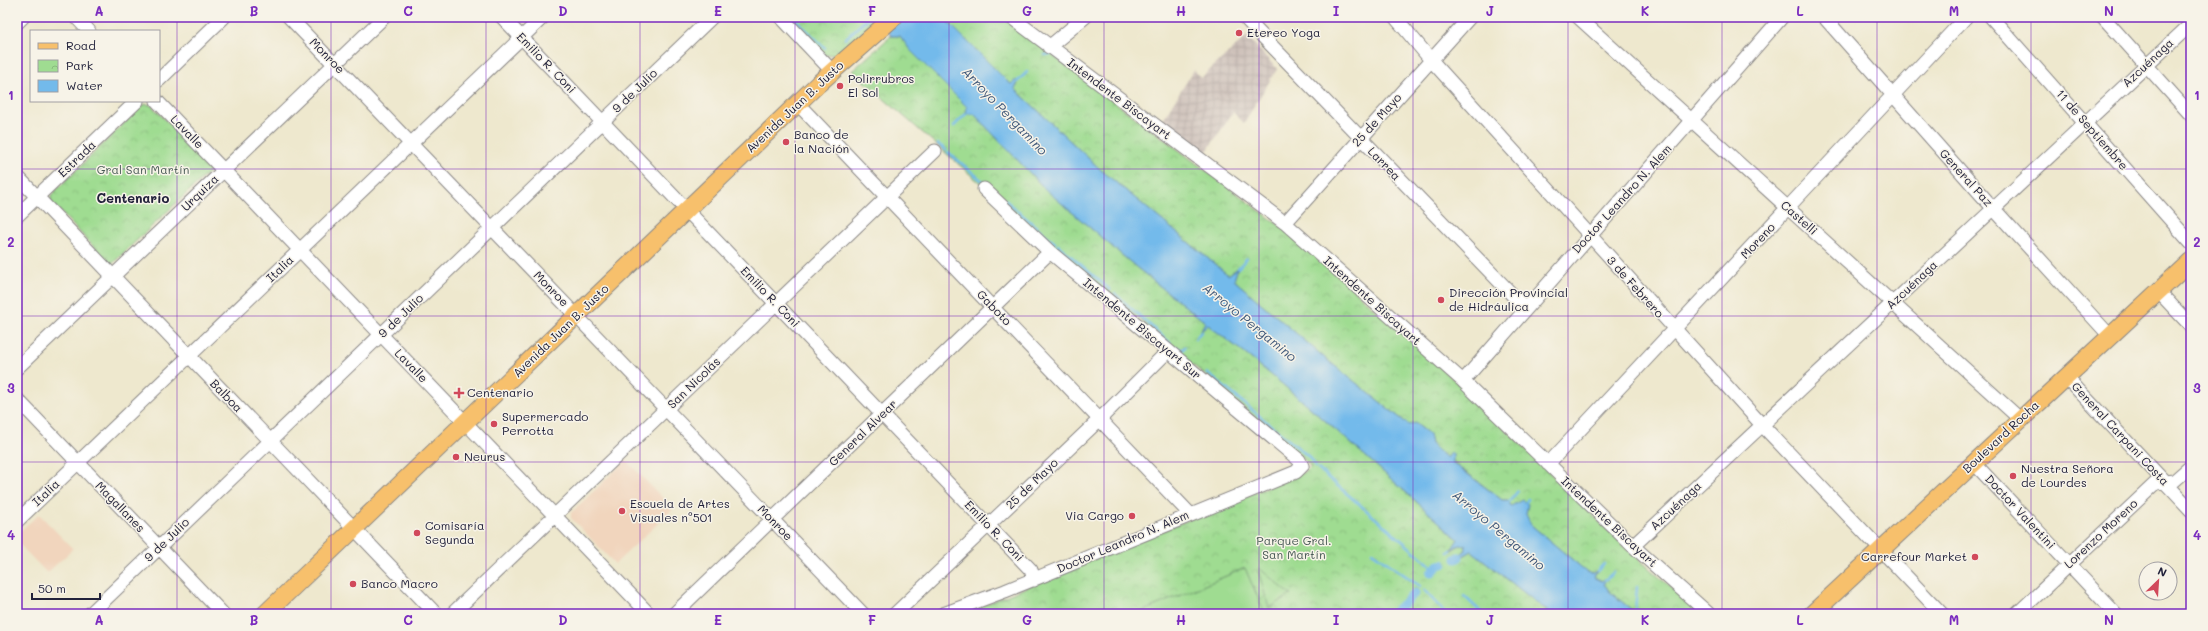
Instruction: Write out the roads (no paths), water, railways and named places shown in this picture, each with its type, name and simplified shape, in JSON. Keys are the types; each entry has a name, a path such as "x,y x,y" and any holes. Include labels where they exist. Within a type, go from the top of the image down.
{"main road":[{"name":"Avenida Juan B. Justo","path":"265,614 832,71 894,17"},
{"name":"Boulevard Rocha","path":"1812,614 2191,261"}],"street":[{"path":"17,23 23,17"},
{"path":"76,17 88,30"},
{"path":"160,79 224,17"},
{"name":"Monroe","path":"289,17 862,614"},
{"name":"Urquiza","path":"17,368 384,17"},
{"name":"Emilio R. Coni","path":"502,17 989,525 1031,570 1034,580"},
{"name":"Italia","path":"17,521 543,17"},
{"name":"9 de Julio","path":"90,614 712,17"},
{"path":"781,17 832,71"},
{"name":"Intendente Biscayart","path":"1011,17 1285,223 1463,381 1633,546 1709,614"},
{"path":"1049,47 1085,17"},
{"name":"Larrea","path":"1244,17 1526,309"},
{"name":"3 de Febrero","path":"1395,17 1431,60 1674,330 1942,614"},
{"name":"25 de Mayo","path":"1285,223 1470,17"},
{"name":"Castelli","path":"1578,17 2020,419"},
{"name":"Doctor Leandro N. Alem","path":"1463,381 1782,17"},
{"name":"General Paz","path":"1824,17 1993,208 2110,336"},
{"name":"Moreno","path":"1548,464 1966,17"},
{"name":"11 de Septiembre","path":"1991,17 2191,243"},
{"path":"2103,17 2191,115"},
{"name":"Azcuénaga","path":"1633,546 2191,24"},
{"name":"Estrada","path":"17,216 136,102"},
{"name":"Lavalle","path":"158,102 299,251 649,614"},
{"name":"Gaboto","path":"798,104 1190,514"},
{"name":"San Nicolás","path":"452,614 935,150"},
{"name":"Balboa","path":"17,176 436,614"},
{"name":"Intendente Biscayart Sur","path":"984,189 1050,252 1299,460 1302,466"},
{"name":"General Alvear","path":"674,614 1050,252"},
{"path":"2158,292 2191,326"},
{"name":"25 de Mayo","path":"895,614 1100,419 1168,351"},
{"name":"General Carpani Costa","path":"2066,377 2191,510"},
{"name":"Magallanes","path":"17,399 223,614"},
{"name":"Doctor Valentini","path":"1974,463 2116,614"},
{"name":"Doctor Leandro N. Alem","path":"943,614 1034,580 1190,514 1296,472 1302,466"},
{"name":"Lorenzo Moreno","path":"2017,614 2156,483 2174,481 2191,466"}],"water":[{"name":"Arroyo Pergamino","path":"881,17 943,17 1007,81 1011,84 1016,80 1018,83 1015,89 1101,170 1228,275 1238,268 1234,280 1326,359 1409,425 1415,423 1429,434 1431,444 1447,458 1451,453 1453,454 1453,463 1502,500 1508,500 1511,506 1522,500 1528,504 1526,514 1531,525 1587,572 1591,574 1597,571 1594,577 1602,581 1605,579 1604,584 1611,593 1637,614 1551,614 1472,551 1459,558 1458,556 1466,550 1465,545 1460,544 1451,550 1458,539 1304,402 1208,325 1200,332 1205,322 1136,267 1046,190 974,114 966,114 967,107 910,50 900,36 891,36"}],"waterway":[{"path":"793,17 825,48"},
{"path":"845,39 869,17"},
{"path":"1045,55 1050,54"},
{"path":"1017,82 1027,72"},
{"path":"954,126 966,114"},
{"path":"938,144 946,150"},
{"path":"948,152 986,184"},
{"path":"1005,200 1055,243"},
{"path":"1058,245 1110,290"},
{"path":"1238,268 1247,258"},
{"path":"1115,294 1170,343"},
{"path":"1195,339 1201,332"},
{"path":"1175,347 1182,350 1185,347"},
{"path":"1207,373 1308,456 1316,467"},
{"path":"1318,469 1435,569"},
{"path":"1509,502 1518,491"},
{"path":"1372,552 1420,586"},
{"path":"1431,573 1439,565 1443,564"},
{"path":"1597,571 1604,564"},
{"path":"1605,580 1614,572"},
{"path":"1635,612 1637,587"},
{"path":"1424,590 1446,614"},
{"path":"1392,614 1415,593"},
{"path":"1464,596 1483,614"}],"place":[{"name":"Etereo Yoga","path":"1239,33"},
{"name":"Polirrubros El Sol","path":"840,86"},
{"name":"Banco de la Nación","path":"786,142"},
{"name":"Dirección Provincial de Hidráulica","path":"1441,300"},
{"name":"Centenario","path":"459,393"},
{"name":"Supermercado Perrotta","path":"494,424"},
{"name":"Neurus","path":"456,457"},
{"name":"Nuestra Señora de Lourdes","path":"2013,476"},
{"name":"Escuela de Artes Visuales n°501","path":"622,511"},
{"name":"Via Cargo","path":"1132,516"},
{"name":"Comisaría Segunda","path":"417,533"},
{"name":"Carrefour Market","path":"1975,557"},
{"name":"Banco Macro","path":"353,584"}],"district":[{"name":"Centenario","path":"133,198"}],"park label":[{"name":"Gral San Martín","path":"143,170"},
{"name":"Parque Gral. San Martín","path":"1294,548"}]}
